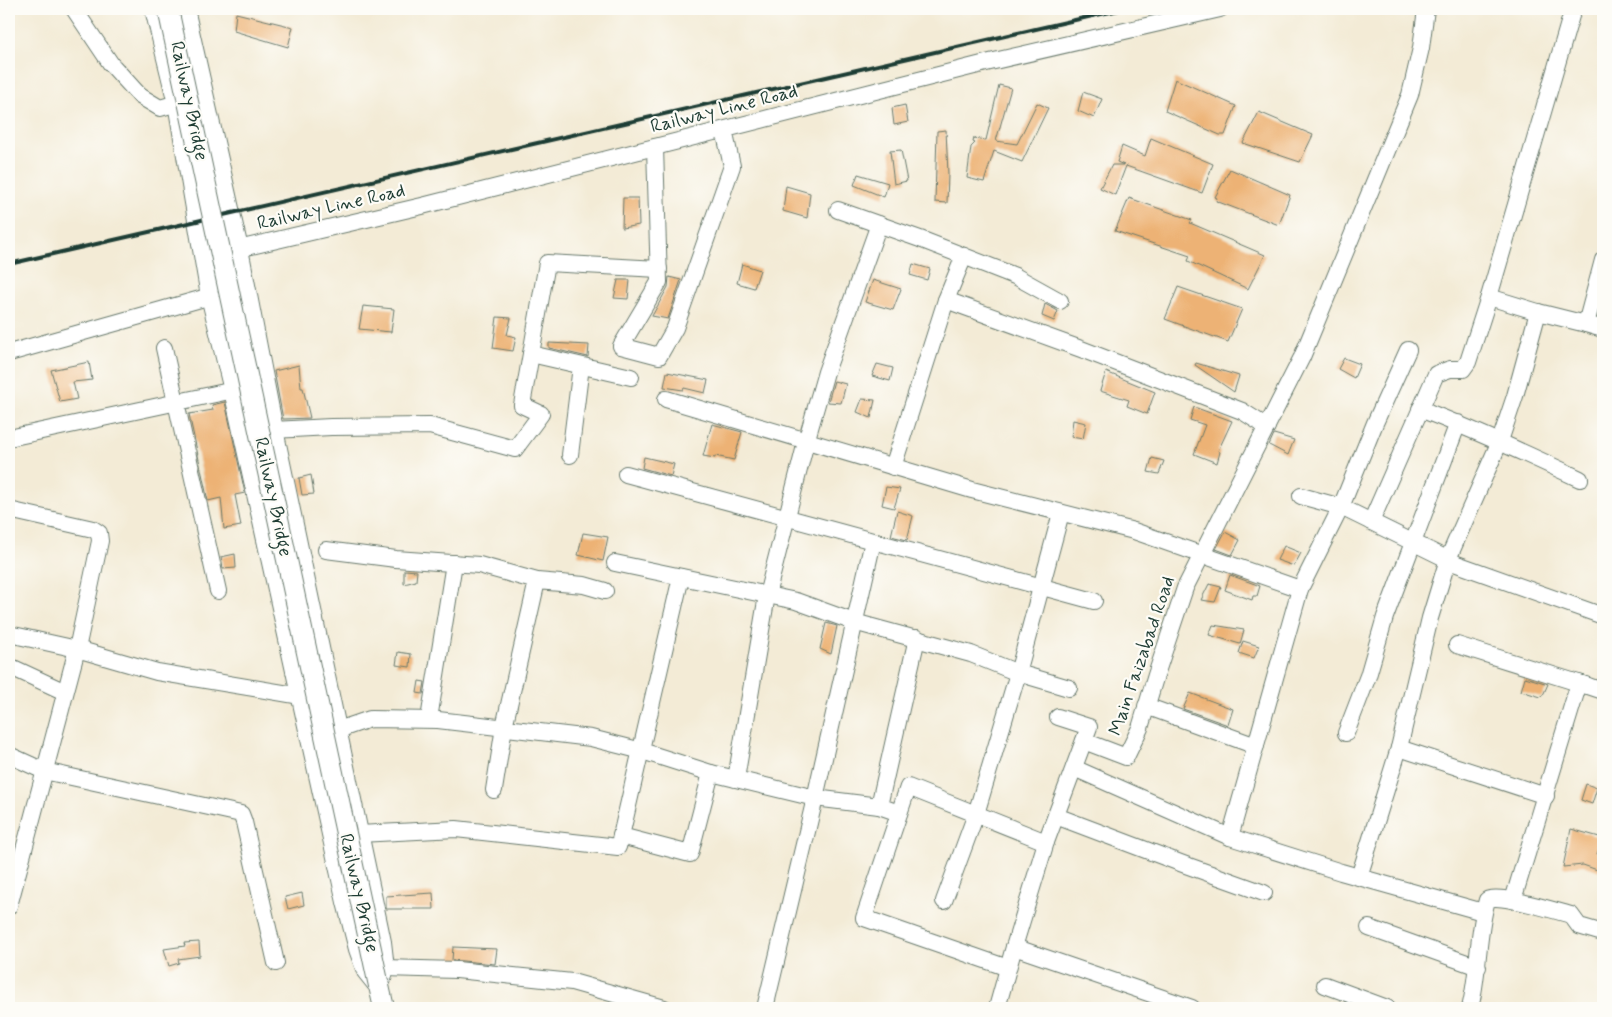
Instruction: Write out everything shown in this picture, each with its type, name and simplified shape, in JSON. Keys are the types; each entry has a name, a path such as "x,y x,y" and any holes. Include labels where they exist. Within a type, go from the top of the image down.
{"main road":[{"path":"155,9 178,103 212,296 347,902 359,949 367,971 381,977"},
{"name":"Railway Bridge","path":"168,9 381,977"},
{"path":"184,9 238,250 273,430 381,942 381,977 384,1008"}],"street":[{"path":"74,9 111,64 140,96 160,108 178,103"},
{"name":"Railway Line Road","path":"238,250 431,204 990,62 1220,9"},
{"name":"Main Faizabad Road","path":"998,1008 1014,947 1046,842 1084,742 1126,757 1140,728 1185,588 1302,357 1410,95 1421,48 1426,9"},
{"path":"1371,522 1436,374 1450,369 1463,369 1468,362 1489,298 1572,9"},
{"path":"655,147 660,282 622,346 659,356 675,328 732,166 724,130"},
{"path":"838,210 1015,276 1060,301"},
{"path":"736,778 767,595 806,442 826,372 879,224"},
{"path":"893,467 946,300 964,256"},
{"path":"1586,324 1603,260"},
{"path":"273,430 331,427 430,426 515,449 541,414 522,405 547,263 659,269"},
{"path":"9,353 212,296"},
{"path":"1489,298 1603,329"},
{"path":"946,300 1081,349 1242,411 1267,427"},
{"path":"1360,877 1399,748 1430,618 1448,559 1500,441 1515,396 1538,312"},
{"path":"164,348 218,591"},
{"path":"1230,838 1300,589 1341,507 1375,423 1408,350"},
{"path":"531,354 631,378"},
{"path":"570,455 581,366"},
{"path":"9,438 234,390"},
{"path":"666,399 972,490 1134,531 1300,589"},
{"path":"1420,409 1500,441 1580,480"},
{"path":"1346,734 1368,676 1385,617 1458,423"},
{"path":"626,474 1094,601"},
{"path":"1301,496 1341,507 1466,568 1603,616"},
{"path":"9,510 93,529 99,533 100,540 77,648 9,906"},
{"path":"944,902 976,814 1018,674 1061,513"},
{"path":"765,1008 873,541"},
{"path":"326,550 396,559 479,565 536,581 584,585 605,591"},
{"path":"429,719 454,563"},
{"path":"615,563 796,601 854,622 971,654 1018,674 1069,688"},
{"path":"358,834 456,829 618,847 642,751 681,577"},
{"path":"494,790 504,727 536,581"},
{"path":"9,634 77,648 157,672 301,696"},
{"path":"879,806 917,638"},
{"path":"1457,645 1599,689"},
{"path":"9,666 65,692"},
{"path":"1513,900 1580,683 1599,689"},
{"path":"1146,706 1256,746"},
{"path":"1058,717 1089,727 1084,742"},
{"path":"335,730 370,719 429,719 591,738 642,751 711,773 815,798 879,806 900,813"},
{"path":"1399,748 1546,796"},
{"path":"9,755 44,771 241,814 276,963"},
{"path":"1074,768 1230,838 1483,912"},
{"path":"621,836 690,854 711,773"},
{"path":"1008,968 864,918 908,787 1046,842"},
{"path":"1056,816 1264,893"},
{"path":"1470,1008 1476,984 1483,912 1487,900 1491,898 1513,900 1571,915 1579,926 1603,933"},
{"path":"1369,928 1478,967"},
{"path":"1014,947 1192,1008"},
{"path":"381,977 457,970 572,982 664,1008"},
{"path":"1325,985 1387,1008"}],"building":[{"path":"236,13 293,27 288,47 234,31"},
{"path":"1175,79 1236,106 1225,135 1220,135 1165,111"},
{"path":"999,85 1011,88 996,141 1017,144 1037,103 1048,108 1022,162 994,151 984,182 967,178 971,147 975,143 973,142 974,138 986,140"},
{"path":"1083,92 1102,99 1094,118 1078,111"},
{"path":"905,105 908,122 894,125 892,108"},
{"path":"1259,112 1313,135 1300,162 1243,143"},
{"path":"946,130 947,203 935,202 937,131"},
{"path":"1151,138 1213,164 1202,193 1126,166 1115,195 1100,188 1112,165 1124,165 1117,162 1122,146 1145,156"},
{"path":"901,150 907,181 894,184 890,151"},
{"path":"1230,169 1290,195 1279,225 1216,201 1217,198 1215,197"},
{"path":"858,174 888,183 884,197 854,185"},
{"path":"786,186 810,193 807,218 783,211"},
{"path":"623,198 638,198 639,225 622,228"},
{"path":"1129,198 1192,220 1190,223 1265,255 1248,289 1188,261 1190,256 1115,231"},
{"path":"742,264 760,270 754,288 737,283"},
{"path":"913,264 930,269 927,280 910,275"},
{"path":"669,277 681,280 668,319 652,316 668,287"},
{"path":"618,280 630,280 628,299 614,298"},
{"path":"873,280 901,289 893,310 865,302"},
{"path":"1178,287 1242,309 1228,342 1165,319"},
{"path":"1045,304 1058,311 1054,321 1042,316"},
{"path":"363,306 394,309 391,332 359,329"},
{"path":"497,317 511,318 507,335 516,337 513,351 493,348"},
{"path":"549,343 589,345 588,357 549,348"},
{"path":"1344,358 1360,364 1354,378 1338,369"},
{"path":"89,362 92,380 73,382 77,399 60,402 51,370"},
{"path":"1196,363 1239,376 1234,392 1195,365"},
{"path":"877,364 893,368 890,381 872,376"},
{"path":"299,365 301,388 303,388 310,418 283,419 274,371"},
{"path":"667,372 708,380 705,393 684,388 683,390 664,387"},
{"path":"1106,372 1155,392 1147,414 1127,406 1129,400 1100,391"},
{"path":"834,381 846,384 841,403 828,402"},
{"path":"862,399 875,400 871,418 857,412"},
{"path":"225,402 245,493 235,495 241,526 224,529 221,498 208,501 189,414 213,410 212,405"},
{"path":"1194,407 1232,421 1218,451 1220,452 1217,463 1194,454 1205,425 1190,420"},
{"path":"1073,420 1086,423 1083,439 1071,437"},
{"path":"712,424 742,432 734,460 715,456 715,458 703,456"},
{"path":"1274,434 1294,440 1288,455 1269,445"},
{"path":"644,457 674,464 671,476 642,468"},
{"path":"1152,458 1164,461 1159,474 1148,472"},
{"path":"311,475 314,494 302,495 299,478"},
{"path":"886,487 900,489 894,508 882,505"},
{"path":"897,511 913,516 907,540 891,536"},
{"path":"1225,532 1240,540 1232,555 1216,549"},
{"path":"583,533 608,537 603,561 578,555"},
{"path":"1284,546 1301,553 1294,566 1277,560"},
{"path":"235,554 236,568 223,569 221,557"},
{"path":"404,570 417,571 416,581 404,584"},
{"path":"1230,575 1260,586 1257,596 1253,596 1252,600 1225,590"},
{"path":"1209,584 1221,587 1215,602 1201,600"},
{"path":"826,623 837,626 831,654 820,649"},
{"path":"1213,625 1244,630 1240,644 1209,635"},
{"path":"1243,641 1259,646 1254,658 1239,653"},
{"path":"398,652 411,654 410,667 396,665"},
{"path":"1525,677 1548,684 1541,697 1521,691"},
{"path":"419,681 425,682 423,694 417,693"},
{"path":"1190,693 1233,709 1228,725 1183,709"},
{"path":"1586,784 1597,788 1592,804 1581,800"},
{"path":"1571,829 1603,838 1597,854 1603,855 1603,872 1583,865 1563,867"},
{"path":"302,893 304,905 288,909 285,897"},
{"path":"433,893 434,909 386,909 386,896"},
{"path":"199,942 200,956 178,959 179,963 169,966 164,949 185,946 184,943"},
{"path":"453,947 497,949 495,964 452,960"}],"railway":[{"path":"9,264 1123,9"}]}
